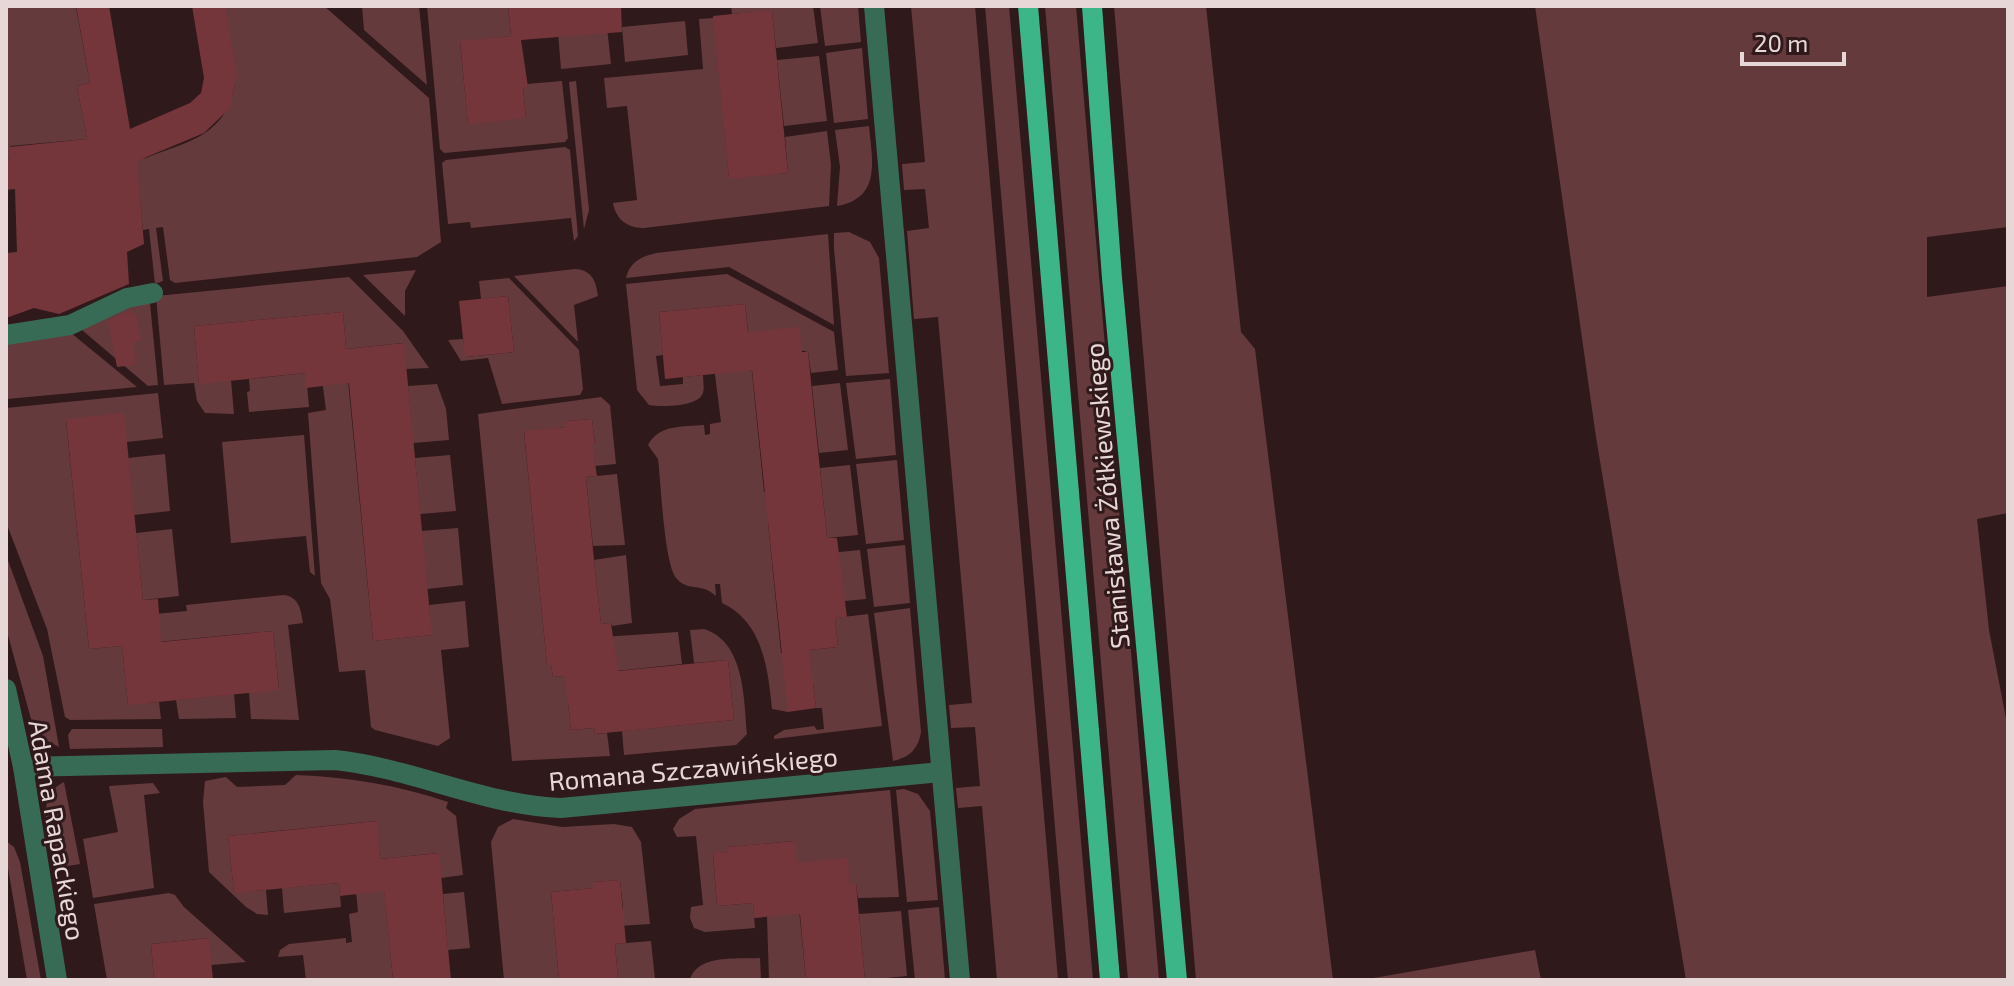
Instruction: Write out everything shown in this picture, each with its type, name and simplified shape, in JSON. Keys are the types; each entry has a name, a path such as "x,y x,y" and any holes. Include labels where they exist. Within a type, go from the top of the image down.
{"main road":[{"name":"Stanisława Żółkiewskiego","path":"1028,6 1110,980"},
{"name":"Stanisława Żółkiewskiego","path":"1092,6 1112,278 1177,980"}],"street":[{"path":"874,6 960,980"},
{"path":"6,335 70,325 127,298 153,293"},
{"name":"Adama Rapackiego","path":"6,689 23,767 57,980"},
{"name":"Romana Szczawińskiego","path":"23,767 335,760 366,764 502,802 561,808 941,772"}],"shaded area":[{"path":"6,6 84,6 76,8 90,83 77,86 87,139 10,146 10,159 6,160"},
{"path":"223,6 324,6 429,98 441,242 417,257 175,283 170,280 163,227 156,228 163,281 155,284 149,229 143,230 136,159 146,158 198,137 220,120 229,106 235,74"},
{"path":"362,6 419,6 427,85 364,30"},
{"path":"427,6 508,6 511,36 460,42 468,123 526,117 523,88 527,84 562,81 568,138 565,142 444,153 440,149"},
{"path":"731,6 813,6 818,43 776,48 772,11 732,14"},
{"path":"820,6 858,6 861,42 825,46"},
{"path":"911,6 975,6 1058,980 997,980 982,806 958,808 956,788 980,786 975,727 951,728 949,705 972,703 938,317 914,319 907,231 929,228 925,189 904,190 902,164 925,162"},
{"path":"985,6 1009,6 1093,980 1068,980"},
{"path":"1045,6 1076,6 1159,980 1128,980"},
{"path":"1114,6 1206,6 1241,332 1255,349 1333,980 1196,980"},
{"path":"1535,6 2008,6 2008,227 1927,237 1927,297 2008,286 2008,513 1977,519 1989,630 2008,729 2008,980 1686,980 1596,437"},
{"path":"714,18 729,178 788,173 785,137 827,131 831,165 829,206 644,228 628,225 617,214 613,203 637,200 627,106 607,108 604,78 703,69 699,19"},
{"path":"685,21 688,55 625,62 622,27"},
{"path":"607,28 611,64 561,69 558,33"},
{"path":"862,48 868,119 834,123 826,53"},
{"path":"819,56 827,121 784,126 777,60"},
{"path":"576,81 589,210 584,229 569,82"},
{"path":"869,126 872,164 868,186 851,202 837,206 840,167 835,130"},
{"path":"565,147 570,150 578,236 574,241 571,218 471,228 470,222 448,224 442,163 446,160"},
{"path":"849,232 870,242 879,258 889,373 846,376 834,233"},
{"path":"828,234 834,325 729,267 626,278 636,261 656,253"},
{"path":"575,269 592,277 598,296 574,305 578,342 514,276"},
{"path":"416,270 405,291 405,316 363,275"},
{"path":"727,274 834,332 838,370 811,373 808,352 749,338 745,304 659,312 663,355 656,356 660,386 683,384 683,377 703,375 703,391 698,399 685,404 649,405 637,390 626,284"},
{"path":"349,277 403,331 429,368 406,369 403,343 346,349 343,312 194,326 199,383 231,380 234,414 205,413 197,401 194,383 164,385 156,296"},
{"path":"509,278 579,350 583,389 580,395 502,404 488,358 461,361 448,340 463,339 466,357 514,352 508,296 481,299 479,281"},
{"path":"150,303 158,385 148,386 82,330 128,307"},
{"path":"71,333 137,387 7,399 6,344"},
{"path":"751,363 764,492 770,492 768,523 781,653 838,647 835,618 868,614 882,726 774,739 784,730 814,726 817,730 824,729 822,708 816,708 813,683 788,712 772,709 761,648 747,622 722,603 720,584 715,584 716,596 705,589 682,583 673,571 666,541 658,459 648,445 658,433 672,428 704,425 705,435 710,434 710,424 721,422 714,367"},
{"path":"347,370 373,641 431,635 429,605 465,601 469,647 441,650 450,738 438,746 375,730 371,727 365,670 339,672 330,599 321,583 308,413 326,410 321,372"},
{"path":"306,373 309,407 249,412 249,379"},
{"path":"890,379 896,455 856,459 846,383"},
{"path":"840,383 848,450 819,453 812,386"},
{"path":"437,384 446,409 449,440 413,443 408,386"},
{"path":"158,393 163,438 127,442 66,420 89,649 122,646 128,704 159,702 161,719 70,720 65,717 47,629 6,522 6,408"},
{"path":"601,397 610,405 616,464 595,466 595,461 590,462 588,446 595,444 592,419 566,421 566,427 524,432 547,665 551,665 553,677 574,675 568,703 571,730 594,728 595,734 607,733 610,756 512,761 478,414"},
{"path":"304,435 315,576 310,572 306,536 231,543 222,442"},
{"path":"165,454 170,511 134,515 128,458"},
{"path":"450,455 456,511 420,514 415,458"},
{"path":"897,460 904,540 866,544 856,464"},
{"path":"850,465 858,535 827,538 820,468"},
{"path":"617,474 625,545 593,546 586,477"},
{"path":"458,528 463,585 427,589 421,531"},
{"path":"172,529 179,596 143,600 136,533"},
{"path":"905,545 910,603 874,607 867,549"},
{"path":"860,550 866,599 834,602 829,553"},
{"path":"6,555 43,656 59,747 44,739 31,719 6,628"},
{"path":"626,555 632,623 601,624 594,560"},
{"path":"284,595 296,601 303,623 288,625 299,720 251,719 249,692 279,689 273,631 147,643 144,615 187,611 186,605"},
{"path":"910,608 921,732 912,751 893,761 874,613"},
{"path":"704,629 728,646 735,659 743,689 747,734 736,745 624,755 622,731 734,720 728,660 694,663 690,630"},
{"path":"678,632 682,664 606,672 602,637"},
{"path":"234,694 236,718 179,719 176,700"},
{"path":"72,729 162,729 163,747 70,749 68,735"},
{"path":"296,775 373,783 448,802 446,808 456,816 463,875 441,878 438,853 380,859 376,821 228,836 234,892 266,890 268,915 257,914 209,872 203,802 205,781 226,777 237,787 285,785"},
{"path":"64,782 80,864 55,868 46,809 54,789"},
{"path":"153,783 160,793 144,795 154,888 93,898 83,839 118,832 109,786"},
{"path":"904,789 918,794 930,811 938,900 907,902 896,790"},
{"path":"890,790 899,897 858,898 856,884 850,884 847,859 797,870 794,841 729,847 729,852 713,854 717,906 753,903 755,928 705,932 694,928 690,918 691,907 703,905 696,836 677,837 673,829 679,819 695,809"},
{"path":"513,819 562,827 614,824 632,827 641,842 650,924 619,926 623,907 620,880 594,882 594,888 551,892 559,980 504,980 491,842 498,827"},
{"path":"6,841 14,847 20,862 41,980 27,980"},
{"path":"383,878 393,980 306,980 303,955 278,957 280,950 289,944 346,938 346,943 352,942 349,914 358,912 355,881"},
{"path":"339,883 341,907 284,913 282,888"},
{"path":"464,892 470,948 448,950 443,894"},
{"path":"169,893 175,895 184,907 246,962 211,965 208,938 151,944 154,980 107,980 94,904"},
{"path":"798,899 806,980 769,980 767,917"},
{"path":"939,907 945,980 915,980 908,910"},
{"path":"901,911 907,976 865,980 859,914"},
{"path":"651,941 655,980 618,980 615,944"},
{"path":"1535,950 1541,980 1362,980"},
{"path":"760,958 761,980 690,979 701,965 710,962"}],"building":[{"path":"76,6 109,6 130,129 190,103 201,93 204,78 192,6 225,6 237,74 230,108 204,133 137,161 144,244 127,252 129,284 59,314 34,308 6,318 6,253 17,252 15,189 6,190 9,147 87,139 77,86 90,83"},
{"path":"508,6 621,6 622,32 521,40 528,87 523,88 526,118 468,124 460,41 511,36"},
{"path":"772,10 788,173 729,179 713,16"},
{"path":"508,296 514,352 465,357 459,301"},
{"path":"745,304 748,332 799,327 802,352 808,352 827,538 837,538 847,617 835,618 838,647 809,650 816,708 788,712 752,370 665,379 659,312"},
{"path":"131,310 132,314 136,314 141,340 134,342 135,365 117,367 108,321"},
{"path":"343,312 346,349 404,343 432,635 373,641 349,383 306,388 306,373 199,384 194,326"},
{"path":"124,413 143,600 158,599 161,642 273,631 279,690 128,705 122,646 89,649 66,419"},
{"path":"592,419 597,476 586,477 594,560 601,624 611,623 618,671 728,660 734,720 595,734 594,728 571,730 565,676 553,677 551,665 547,665 524,431 566,427 566,421"},
{"path":"377,821 380,859 439,853 451,980 393,980 384,891 340,896 339,883 234,893 228,836"},
{"path":"795,841 797,863 848,858 850,884 856,883 865,980 806,980 800,914 754,918 753,903 717,906 713,853 729,852 728,847"},
{"path":"620,880 626,943 615,944 618,980 559,980 551,892 594,888 593,882"},
{"path":"209,938 213,980 154,980 151,944"}]}
